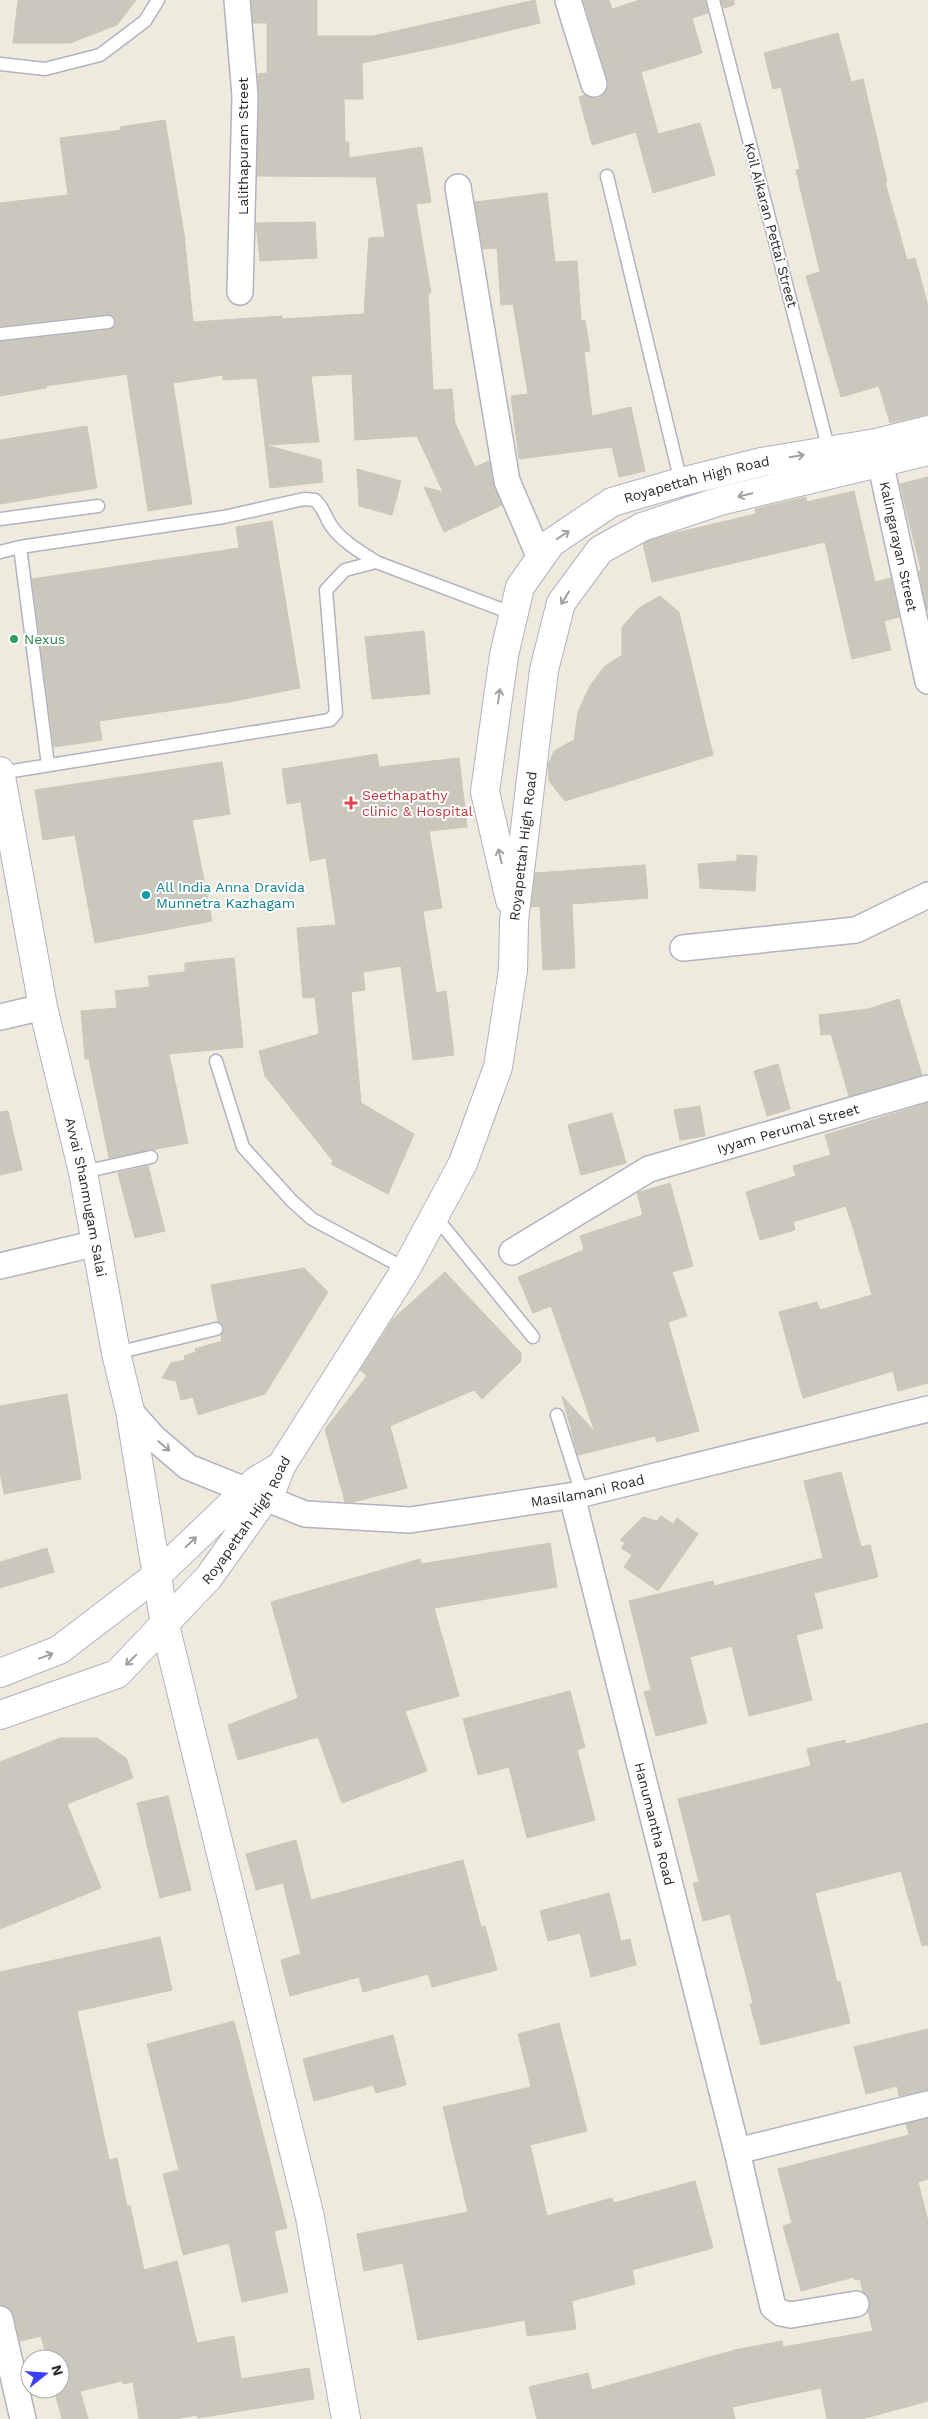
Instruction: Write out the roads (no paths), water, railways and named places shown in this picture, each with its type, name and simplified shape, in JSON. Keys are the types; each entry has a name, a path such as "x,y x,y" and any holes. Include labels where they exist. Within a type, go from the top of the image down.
{"main road":[{"name":"Royapettah High Road","path":"514,921 544,670 561,602 600,550 642,527 878,453 928,430"},
{"name":"Royapettah High Road","path":"514,921 486,792 504,655 520,587 551,543 612,502 761,462 829,451 878,453 928,451"},
{"name":"Avvai Shanmugam Salai","path":"0,772 44,1007 83,1172 116,1353 130,1411 165,1625 310,2217 346,2419"},
{"path":"406,1269 463,1163 498,1067 513,970 514,921"},
{"name":"Royapettah High Road","path":"0,1715 117,1674 210,1577 257,1493 257,1480 281,1466 406,1269"},
{"name":"Royapettah High Road","path":"0,1673 60,1650 156,1576 257,1493"}],"street":[{"name":"Lalithapuram Street","path":"237,0 245,96 240,292"},
{"path":"568,0 594,84"},
{"path":"458,187 507,481 540,558"},
{"name":"Kalingarayan Street","path":"878,453 928,681"},
{"path":"683,948 856,930 928,894"},
{"path":"0,1017 44,1007"},
{"name":"Iyyam Perumal Street","path":"512,1252 649,1169 928,1088"},
{"path":"0,1266 97,1244"},
{"name":"Masilamani Road","path":"130,1411 154,1438 188,1467 257,1493 305,1514 410,1520 577,1495 928,1409"},
{"name":"Hanumantha Road","path":"577,1495 737,2151 773,2307 781,2313 791,2315 856,2304"},
{"path":"737,2151 928,2104"},
{"path":"0,2319 24,2419"}],"lane":[{"path":"0,64 45,69 100,55 145,21 158,0"},
{"name":"Koil Aikaran Pettai Street","path":"713,0 829,451"},
{"path":"608,176 681,482"},
{"path":"0,334 108,322"},
{"path":"0,552 20,547 224,517 304,499 316,500 323,506 332,526 349,543 376,562 514,614"},
{"path":"0,519 98,506"},
{"path":"20,547 48,765"},
{"path":"0,772 330,720 336,713 326,590 345,570 376,562"},
{"path":"216,1061 243,1147 292,1201 312,1219 406,1269"},
{"path":"83,1172 151,1157"},
{"path":"434,1214 532,1337"},
{"path":"116,1353 216,1329"},
{"path":"557,1415 577,1495"}],"place":[{"name":"Nexus","path":"14,639"},
{"name":"Seethapathy clinic & Hospital","path":"351,803"},
{"name":"All India Anna Dravida Munnetra Kazhagam","path":"146,895"}]}
